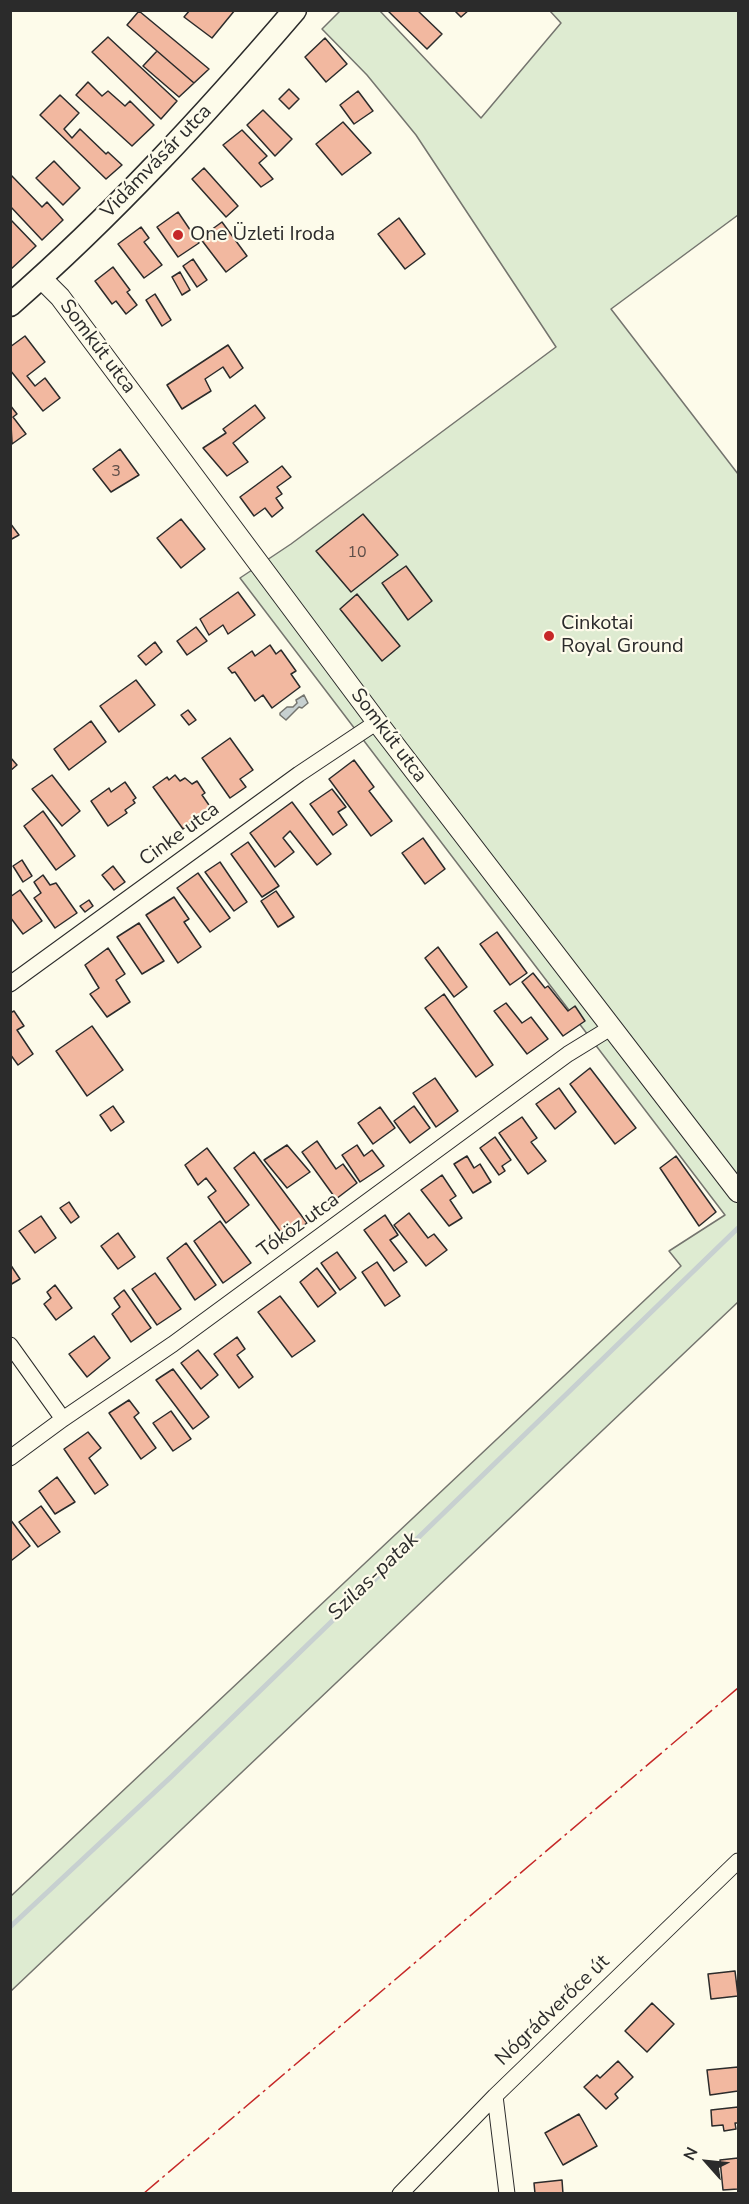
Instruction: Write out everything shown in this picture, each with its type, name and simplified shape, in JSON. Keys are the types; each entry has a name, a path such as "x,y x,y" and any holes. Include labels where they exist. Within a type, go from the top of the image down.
{"main road":[{"name":"Vidámvásár utca","path":"10,305 144,179 213,104 294,10"}],"street":[{"name":"Somkút utca","path":"41,278 60,297 377,722 738,1192"},
{"name":"Cinke utca","path":"10,984 299,774 377,722"},
{"name":"Tóköz utca","path":"10,1458 173,1344 568,1054 612,1027"},
{"path":"10,1345 63,1419"},
{"name":"Nógrádverőce út","path":"400,2193 495,2096 738,1861"},
{"path":"495,2096 507,2193"}],"green space":[{"path":"340,11 380,11 481,118 561,23 550,11 738,11 738,215 611,309 738,474 738,1302 11,1991 11,1896 681,1266 669,1251 725,1215 240,578 291,544 556,347 416,135 367,75 322,29"}],"shaded area":[{"path":"304,695 308,703 302,708 299,707 286,720 280,715 287,707 293,707 297,703 296,700"}],"building":[{"path":"190,10 235,10 212,38 184,17"},
{"path":"387,10 417,10 442,34 427,49"},
{"path":"454,10 469,10 461,17"},
{"path":"139,11 209,69 194,83 127,25"},
{"path":"108,37 177,101 161,119 92,52"},
{"path":"325,38 347,64 326,82 305,57"},
{"path":"157,51 194,83 179,97 143,66"},
{"path":"88,82 102,96 108,91 125,106 130,101 154,125 132,146 76,95"},
{"path":"289,89 299,99 289,109 279,99"},
{"path":"358,91 373,111 354,124 340,105"},
{"path":"60,95 79,113 64,129 72,138 80,129 106,154 108,152 122,165 106,179 40,115"},
{"path":"263,110 292,139 275,156 247,125"},
{"path":"343,122 371,153 342,175 316,144"},
{"path":"242,130 267,156 259,163 273,179 261,187 223,145"},
{"path":"54,161 80,188 63,205 36,178"},
{"path":"204,168 238,206 226,217 192,179"},
{"path":"10,174 42,207 47,202 63,220 42,240 10,206"},
{"name":"One Üzleti Iroda","path":"178,212 199,243 178,257 157,227"},
{"path":"399,218 425,254 405,269 378,234"},
{"path":"10,219 36,246 10,270"},
{"path":"222,222 247,256 226,272 200,238"},
{"path":"141,227 149,238 144,242 162,265 144,278 118,244"},
{"path":"193,259 207,280 197,287 183,266"},
{"path":"113,267 130,290 127,292 137,305 126,314 116,301 112,304 95,281"},
{"path":"180,272 190,290 182,295 172,277"},
{"path":"155,294 171,320 162,326 146,300"},
{"path":"25,336 45,362 27,376 35,386 45,378 60,398 43,411 10,370 10,347"},
{"path":"228,345 243,368 230,378 223,367 205,379 211,391 182,409 167,385"},
{"path":"10,405 17,414 13,417 26,434 12,444"},
{"path":"255,405 265,418 233,443 248,462 227,476 203,448 226,433 223,429"},
{"path":"120,449 139,475 111,492 93,469"},
{"path":"282,466 291,477 277,487 282,494 276,498 283,508 272,517 265,508 254,516 240,497"},
{"path":"363,514 398,555 351,592 316,551"},
{"path":"181,519 205,549 181,568 157,538"},
{"path":"10,523 19,535 10,540"},
{"path":"406,566 432,601 408,620 382,583"},
{"path":"238,592 255,615 228,634 223,625 209,635 200,619"},
{"path":"357,594 400,646 382,661 340,609"},
{"path":"196,627 207,641 187,655 177,641"},
{"path":"155,642 162,652 146,665 138,656"},
{"path":"270,645 276,654 281,650 296,671 291,674 300,687 272,708 263,695 255,701 235,672 232,673 228,668 252,651 255,656"},
{"path":"136,680 155,705 119,732 100,706"},
{"path":"188,710 196,720 189,725 181,715"},
{"path":"91,721 106,742 69,770 54,749"},
{"path":"230,738 253,770 240,779 246,787 230,798 202,758"},
{"path":"10,757 17,765 10,771"},
{"path":"354,760 374,787 369,791 392,821 371,836 329,779"},
{"path":"52,775 80,811 62,826 32,789"},
{"path":"175,775 180,781 185,778 192,784 197,781 205,793 202,795 211,808 183,829 153,787 167,777 169,780"},
{"path":"125,782 136,798 133,800 135,803 125,810 127,813 108,826 91,801 109,788 111,792"},
{"path":"332,789 346,807 338,812 347,825 333,835 310,804"},
{"path":"292,802 331,854 317,865 290,831 283,838 294,852 275,867 250,833"},
{"path":"43,811 75,856 56,870 24,826"},
{"path":"423,838 445,869 425,884 402,853"},
{"path":"248,842 279,886 262,897 231,854"},
{"path":"22,860 32,876 23,882 13,866"},
{"path":"220,862 247,902 234,911 205,872"},
{"path":"113,866 125,882 114,890 102,875"},
{"path":"198,873 230,918 210,932 177,888"},
{"path":"43,875 50,885 56,883 77,913 55,928 34,898 41,893 34,882"},
{"path":"20,890 42,921 23,934 10,917 10,897"},
{"path":"276,891 294,917 278,927 261,901"},
{"path":"174,897 189,919 184,922 201,947 178,963 146,915"},
{"path":"89,900 93,906 85,912 80,906"},
{"path":"139,923 164,961 142,974 117,937"},
{"path":"497,932 527,973 510,985 480,944"},
{"path":"438,947 467,987 454,997 425,958"},
{"path":"108,948 125,974 116,980 130,1002 107,1017 90,994 99,988 85,965"},
{"path":"533,973 545,988 548,986 568,1011 575,1006 585,1021 563,1036 522,982"},
{"path":"444,994 493,1065 476,1077 425,1008"},
{"path":"506,1003 522,1023 531,1017 548,1039 527,1054 494,1011"},
{"path":"14,1011 24,1026 17,1030 33,1054 18,1065 10,1054 10,1013"},
{"path":"92,1026 123,1070 87,1096 56,1051"},
{"path":"590,1068 636,1128 615,1144 570,1084"},
{"path":"435,1078 458,1111 436,1127 413,1093"},
{"path":"559,1088 576,1112 555,1129 536,1104"},
{"path":"113,1106 124,1122 111,1131 100,1115"},
{"path":"414,1106 430,1128 410,1143 394,1121"},
{"path":"380,1107 395,1128 373,1144 358,1123"},
{"path":"522,1117 537,1138 531,1142 546,1161 528,1174 499,1133"},
{"path":"495,1137 511,1160 502,1166 505,1171 499,1175 480,1148"},
{"path":"317,1141 336,1169 343,1164 357,1183 336,1199 302,1152"},
{"path":"287,1145 310,1172 287,1188 264,1160"},
{"path":"357,1145 364,1156 372,1150 384,1166 360,1182 342,1155"},
{"path":"207,1148 249,1205 226,1223 208,1197 216,1191 206,1178 198,1185 185,1165"},
{"path":"254,1152 307,1223 285,1238 234,1168"},
{"path":"467,1156 474,1168 480,1164 491,1182 473,1193 454,1164"},
{"path":"676,1156 716,1212 699,1226 660,1168"},
{"path":"442,1175 456,1196 450,1200 462,1218 449,1226 421,1190"},
{"path":"69,1202 79,1217 71,1223 60,1208"},
{"path":"409,1213 428,1238 434,1234 447,1250 426,1266 394,1225"},
{"path":"385,1215 398,1235 390,1240 407,1262 394,1271 364,1230"},
{"path":"41,1216 56,1238 35,1253 19,1231"},
{"path":"220,1221 251,1263 223,1283 194,1241"},
{"path":"118,1233 135,1257 118,1269 101,1246"},
{"path":"186,1243 216,1285 195,1300 167,1258"},
{"path":"337,1252 356,1278 340,1290 321,1263"},
{"path":"377,1262 400,1296 385,1306 362,1272"},
{"path":"10,1264 20,1279 10,1285"},
{"path":"317,1268 336,1293 318,1307 300,1282"},
{"path":"155,1273 181,1309 157,1325 132,1289"},
{"path":"55,1285 72,1308 56,1320 44,1304 51,1298 47,1292"},
{"path":"124,1290 151,1328 131,1342 112,1314 120,1307 114,1298"},
{"path":"280,1296 315,1341 292,1357 258,1312"},
{"path":"94,1336 110,1358 87,1377 69,1354"},
{"path":"237,1337 245,1349 237,1355 253,1377 239,1388 214,1354"},
{"path":"198,1350 218,1375 201,1389 181,1363"},
{"path":"173,1369 209,1417 193,1429 156,1380"},
{"path":"129,1400 139,1413 134,1417 156,1448 141,1459 109,1413"},
{"path":"171,1411 191,1439 173,1451 153,1423"},
{"path":"88,1432 101,1448 89,1458 108,1485 95,1494 64,1449"},
{"path":"57,1477 75,1502 55,1514 39,1491"},
{"path":"41,1506 60,1532 38,1547 19,1522"},
{"path":"10,1519 30,1546 12,1560 10,1558"},
{"path":"735,1971 738,1996 711,1999 708,1974"},
{"path":"652,2003 674,2024 647,2052 625,2031"},
{"path":"618,2061 633,2077 615,2094 618,2098 606,2109 584,2087 597,2075 600,2078"},
{"path":"738,2067 738,2091 710,2095 707,2070"},
{"path":"738,2107 736,2129 724,2131 723,2125 712,2126 711,2110"},
{"path":"579,2114 597,2146 563,2165 545,2133"},
{"path":"738,2158 738,2189 723,2190 720,2160"},
{"path":"562,2180 563,2194 535,2194 534,2183"}],"waterway":[{"name":"Szilas-patak","path":"10,1927 172,1776 738,1228"}],"power":[{"path":"143,2194 738,1688"}],"place":[{"name":"One Üzleti Iroda","path":"178,235"},
{"name":"Cinkotai Royal Ground","path":"549,636"}]}
